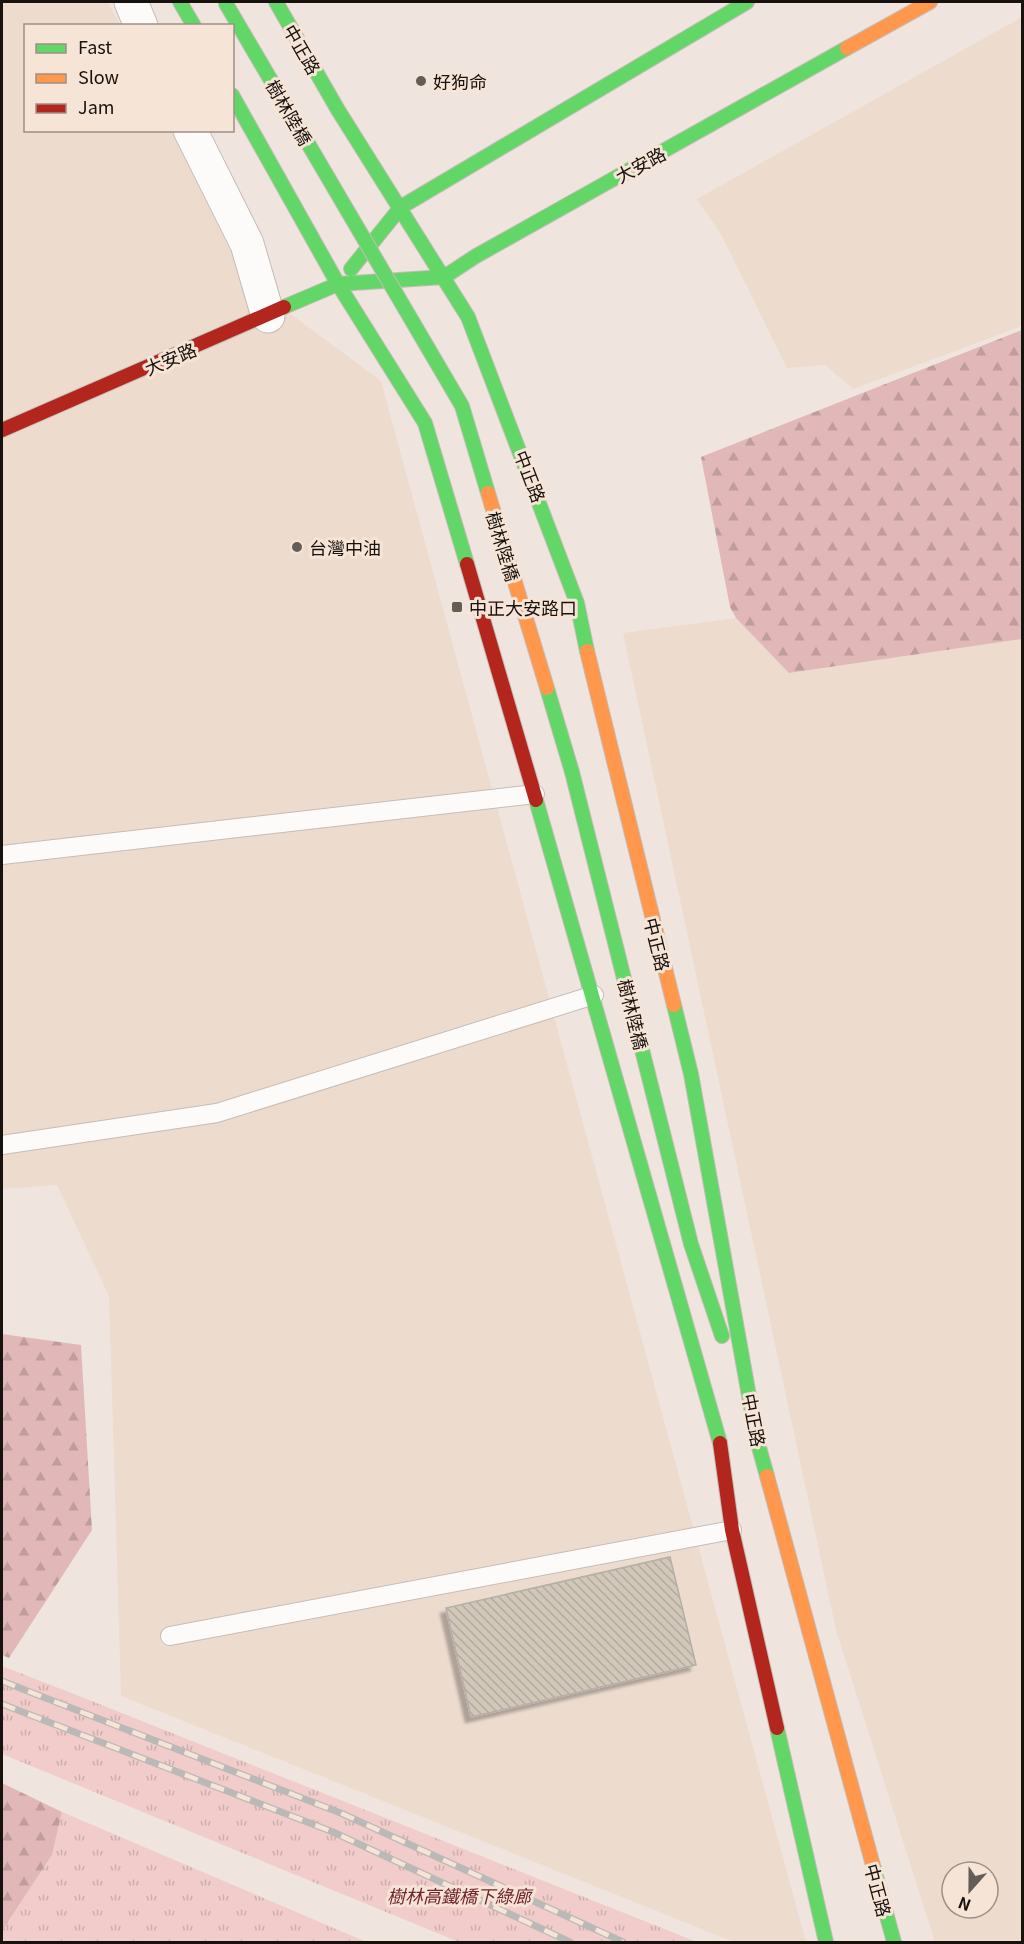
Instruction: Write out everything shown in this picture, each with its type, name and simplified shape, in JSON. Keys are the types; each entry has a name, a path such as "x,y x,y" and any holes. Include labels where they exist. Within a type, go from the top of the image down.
{"main road":[{"path":"180,2 193,24"},
{"name":"樹林陸橋","path":"225,2 462,405 572,772 691,1244"},
{"name":"中正路","path":"276,2 338,110 468,317 542,506 577,603 599,706 691,1074 757,1440 894,1942"},
{"name":"大安路","path":"338,284 401,207 722,8 747,2"},
{"name":"大安路","path":"2,430 338,284 444,277 476,256 930,2"},
{"path":"234,99 338,284 425,423 594,995 722,1449"},
{"path":"691,1244 757,1440"},
{"path":"691,1244 732,1530 826,1942"}],"street":[{"path":"131,2 140,24"},
{"path":"165,2 181,24"},
{"path":"191,132 247,244 268,316"}],"lane":[{"path":"2,855 535,794"},
{"path":"2,1146 217,1113 594,995"},
{"path":"170,1636 732,1530"}],"shaded area":[{"path":"2,2 108,2 119,24 24,24 24,132 172,132 245,280 381,381 806,1942 734,1942 121,1696 109,1296 57,1185 2,1189"},
{"path":"1022,17 1022,326 853,389 825,365 787,368 722,236 697,199"},
{"path":"736,618 790,673 1022,639 1022,1942 935,1942 836,1630 623,633"}],"green space":[{"path":"1022,330 1022,639 789,673 736,618 730,607 701,457"},
{"path":"2,1334 81,1345 92,1530 9,1658 2,1655"},
{"name":"樹林高鐵橋下綠廊","path":"2,1666 697,1942 459,1942 2,1754"},
{"path":"2,1783 62,1812 52,1855 2,1931"},
{"path":"62,1812 364,1941 2,1942 2,1931 52,1855"}],"building":[{"path":"670,1557 696,1665 471,1717 446,1608"}],"railway":[{"path":"2,1681 343,1814 623,1942"},
{"path":"2,1704 333,1832 570,1942"}],"traffic: fast":[{"path":"180,2 193,24"},
{"path":"225,2 462,406 488,493"},
{"path":"276,2 338,110 468,317 577,603 587,651"},
{"path":"351,269 401,207 747,2"},
{"path":"284,307 338,284 444,277 476,256 847,48"},
{"path":"234,99 338,284 425,423 467,564"},
{"path":"547,688 572,772"},
{"path":"572,772 691,1244 722,1336"},
{"path":"536,800 720,1443"},
{"path":"674,1005 691,1074 757,1440 767,1476"},
{"path":"777,1728 826,1942"},
{"path":"874,1869 894,1942"}],"traffic: slow":[{"path":"847,48 930,2"},
{"path":"488,493 547,688"},
{"path":"587,651 674,1005"},
{"path":"767,1476 874,1869"}],"traffic: jam":[{"path":"2,430 284,307"},
{"path":"467,564 536,800"},
{"path":"720,1443 732,1530 777,1728"}],"place":[{"name":"好狗命","path":"421,81"},
{"name":"台灣中油","path":"297,547"},
{"name":"中正大安路口","path":"457,607"}]}
